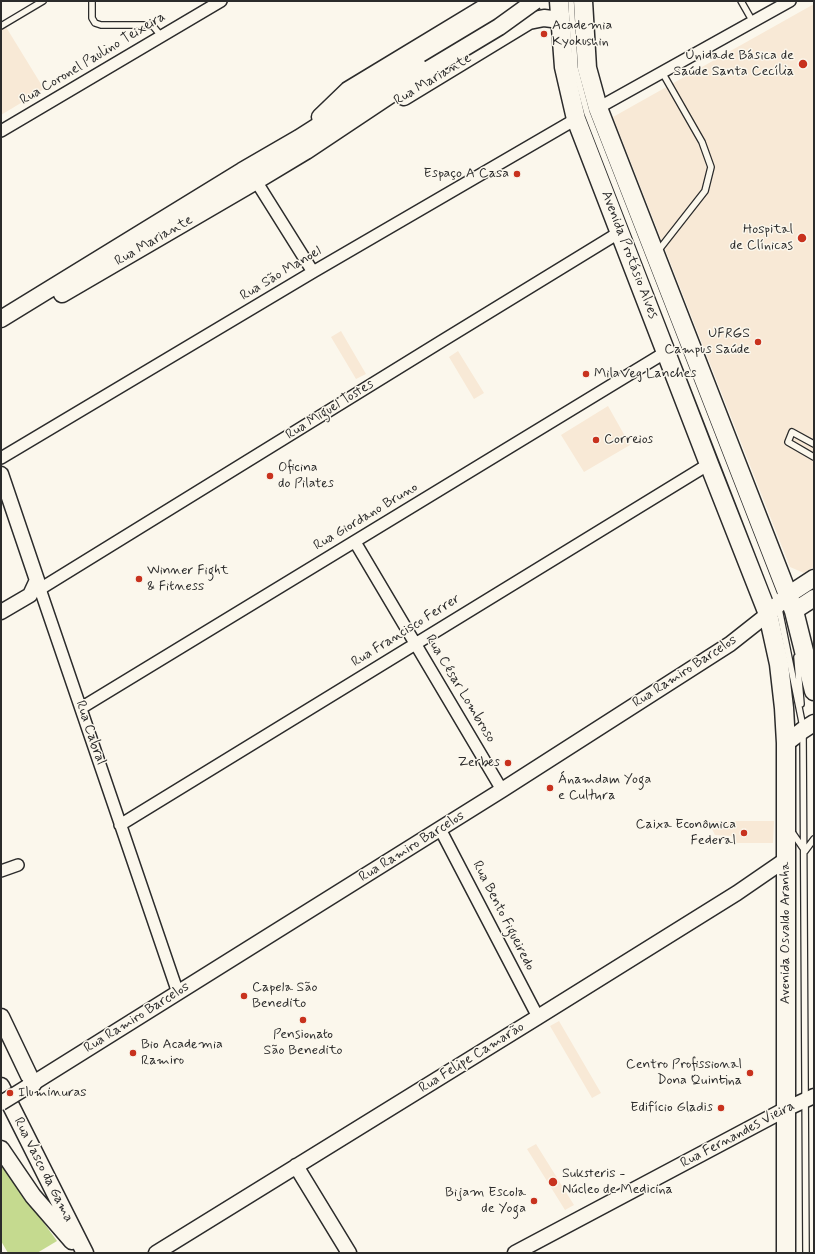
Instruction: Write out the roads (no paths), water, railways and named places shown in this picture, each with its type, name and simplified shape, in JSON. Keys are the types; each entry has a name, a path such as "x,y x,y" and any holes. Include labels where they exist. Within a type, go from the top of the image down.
{"main road":[{"name":"Rua Mariante","path":"303,144 348,90 495,1"},
{"path":"426,64 515,1"},
{"path":"426,64 499,27 535,1"},
{"path":"529,22 535,12 535,1"},
{"name":"Avenida Protásio Alves","path":"559,1 564,67 576,119 709,464 782,606"},
{"name":"Avenida Protásio Alves","path":"583,1 587,68 598,108 732,452 782,606"},
{"name":"Rua Mariante","path":"2,321 242,171 303,144 365,121 529,22 544,18 560,20"},
{"name":"Rua Mariante","path":"2,321 256,182 303,144 426,64"},
{"name":"Rua Ramiro Barcelos","path":"782,606 814,578"},
{"name":"Rua Ramiro Barcelos","path":"782,606 814,598"},
{"path":"782,606 814,691"},
{"name":"Avenida Osvaldo Aranha","path":"782,606 779,664 786,743 786,1253"},
{"path":"786,743 809,726"},
{"path":"1,1017 30,1085"},
{"name":"Rua Vasco da Gama","path":"1,1086 83,1253"},
{"path":"1,1149 33,1196 83,1253"}],"street":[{"name":"Rua Coronel Paulino Teixeira","path":"1,131 220,1"},
{"path":"598,108 790,1"},
{"name":"Rua São Manoel","path":"1,458 313,272 576,119"},
{"path":"256,182 313,272"},
{"name":"Rua Miguel Tostes","path":"1,612 620,232"},
{"name":"Rua Giordano Bruno","path":"81,708 666,352"},
{"name":"Rua Francisco Ferrer","path":"120,825 709,464"},
{"name":"Rua Cabral","path":"1,474 37,590 81,708 178,993"},
{"name":"Rua César Lombroso","path":"355,542 502,790"},
{"name":"Rua Ramiro Barcelos","path":"1,1103 502,790 730,644 782,606"},
{"name":"Rua Bento Figueiredo","path":"440,829 538,1017"},
{"name":"Rua Felipe Camarão","path":"156,1253 737,893 785,860"},
{"path":"1,871 18,865"},
{"name":"Rua Fernandes Vieira","path":"515,1253 786,1109 810,1098"},
{"path":"296,1166 349,1253"}],"lane":[{"path":"1,26 43,1"},
{"path":"92,1 92,18 95,23 101,25 146,24 153,26 161,36"},
{"path":"571,1 575,68 587,114 711,433 782,606 809,726 805,852 810,1098 806,1253"},
{"path":"741,1 753,22"},
{"path":"655,254 704,190 711,166 702,142 662,72"},
{"path":"598,108 620,199"},
{"path":"576,119 620,199"},
{"path":"814,444 792,432 788,442 814,457"},
{"path":"711,433 732,452"},
{"path":"709,464 711,433"},
{"path":"782,606 809,726"},
{"path":"782,606 809,726"},
{"path":"785,823 805,852"},
{"path":"805,852 814,839"}],"place":[{"name":"Academia Kyokushin","path":"544,34"},
{"name":"Unidade Básica de Saúde Santa Cecília","path":"803,64"},
{"name":"Espaço A Casa","path":"517,174"},
{"name":"Hospital de Clínicas","path":"802,238"},
{"name":"UFRGS Campus Saúde","path":"758,342"},
{"name":"MilaVeg Lanches","path":"586,374"},
{"name":"Correios","path":"596,440"},
{"name":"Oficina do Pilates","path":"270,476"},
{"name":"Winner Fight & Fitness","path":"139,579"},
{"name":"Zerbes","path":"508,763"},
{"name":"Ánamdam Yoga e Cultura","path":"550,788"},
{"name":"Caixa Econômica Federal","path":"744,833"},
{"name":"Capela São Benedito","path":"244,996"},
{"name":"Pensionato São Benedito","path":"303,1020"},
{"name":"Bio Academia Ramiro","path":"133,1053"},
{"name":"Centro Profissional Dona Quintina","path":"750,1073"},
{"name":"Iluminuras","path":"10,1093"},
{"name":"Edifício Gladis","path":"721,1108"},
{"name":"Suksteris - Núcleo de Medicina","path":"553,1182"},
{"name":"Bijam Escola de Yoga","path":"534,1201"}]}
